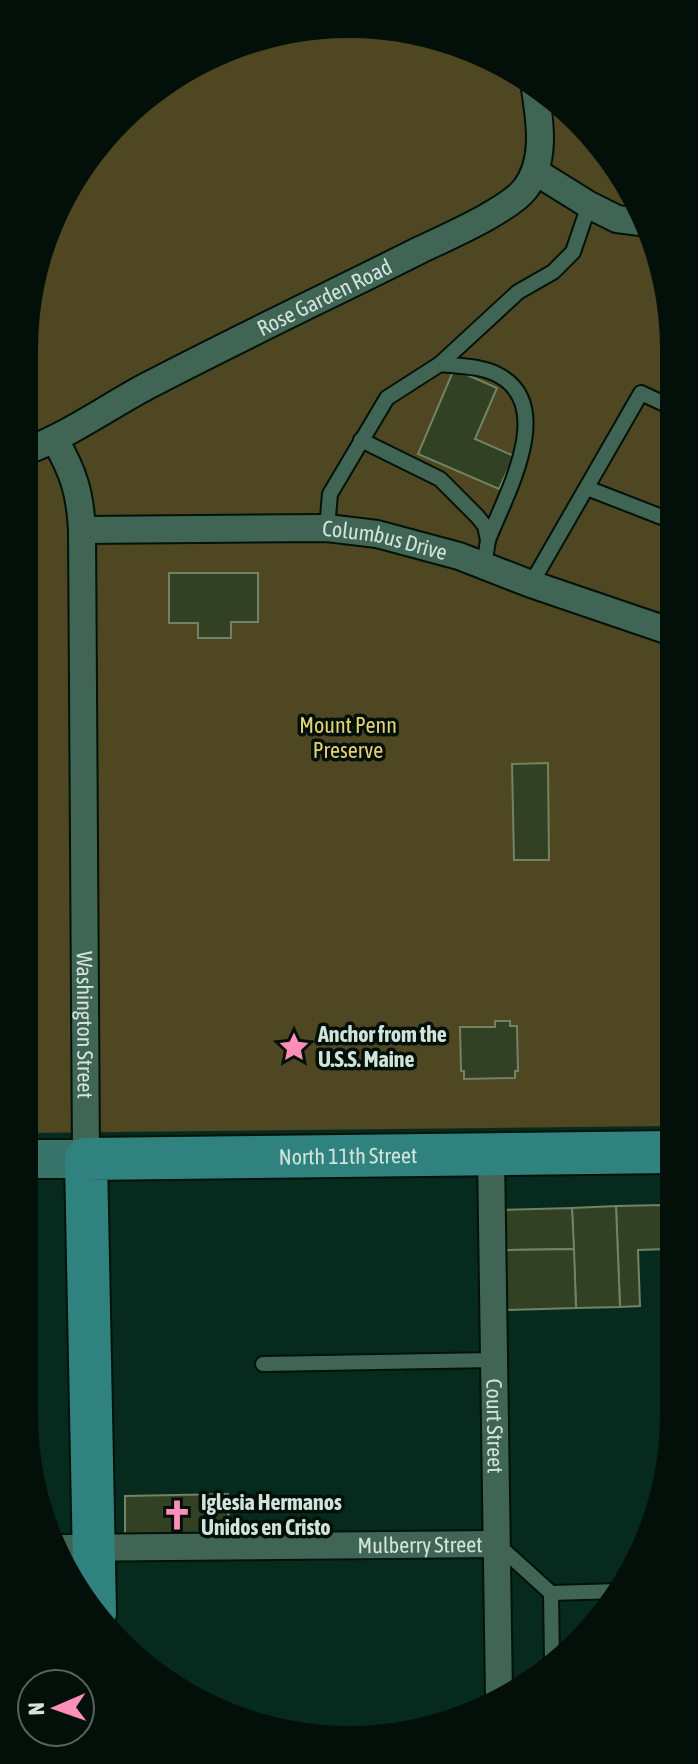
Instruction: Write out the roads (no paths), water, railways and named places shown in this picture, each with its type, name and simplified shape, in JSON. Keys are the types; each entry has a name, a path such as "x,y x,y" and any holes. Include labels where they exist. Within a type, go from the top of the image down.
{"main road":[{"name":"North 11th Street","path":"86,1159 660,1152"},
{"name":"Washington Street","path":"85,1579 76,1548 86,1159"}],"street":[{"path":"535,100 539,148 536,172 589,205 617,219 632,221"},
{"name":"Rose Garden Road","path":"38,447 55,440 145,387 446,237 524,191 536,172"},
{"name":"Washington Street","path":"55,440 69,464 80,494 82,530 86,1159"},
{"name":"Columbus Drive","path":"82,530 327,528 377,534 459,556 660,628"},
{"name":"Court Street","path":"491,1154 499,1687"},
{"name":"North 11th Street","path":"38,1159 86,1159"},
{"name":"Mulberry Street","path":"76,1548 496,1544"}],"lane":[{"path":"327,528 330,494 387,398 440,364 518,292 553,272 573,252 589,205"},
{"path":"440,364 499,375 517,389 526,408 526,442 488,540 484,566"},
{"path":"531,584 641,393 660,402"},
{"path":"361,440 440,479 485,526 488,540"},
{"path":"587,488 660,516"},
{"path":"263,1364 493,1360"},
{"path":"496,1544 551,1593 605,1591"},
{"path":"551,1593 553,1650"}],"place":[{"name":"Anchor from the U.S.S. Maine","path":"294,1047"},
{"name":"Iglesia Hermanos Unidos en Cristo","path":"177,1515"}],"park label":[{"name":"Mount Penn Preserve","path":"348,738"}]}
